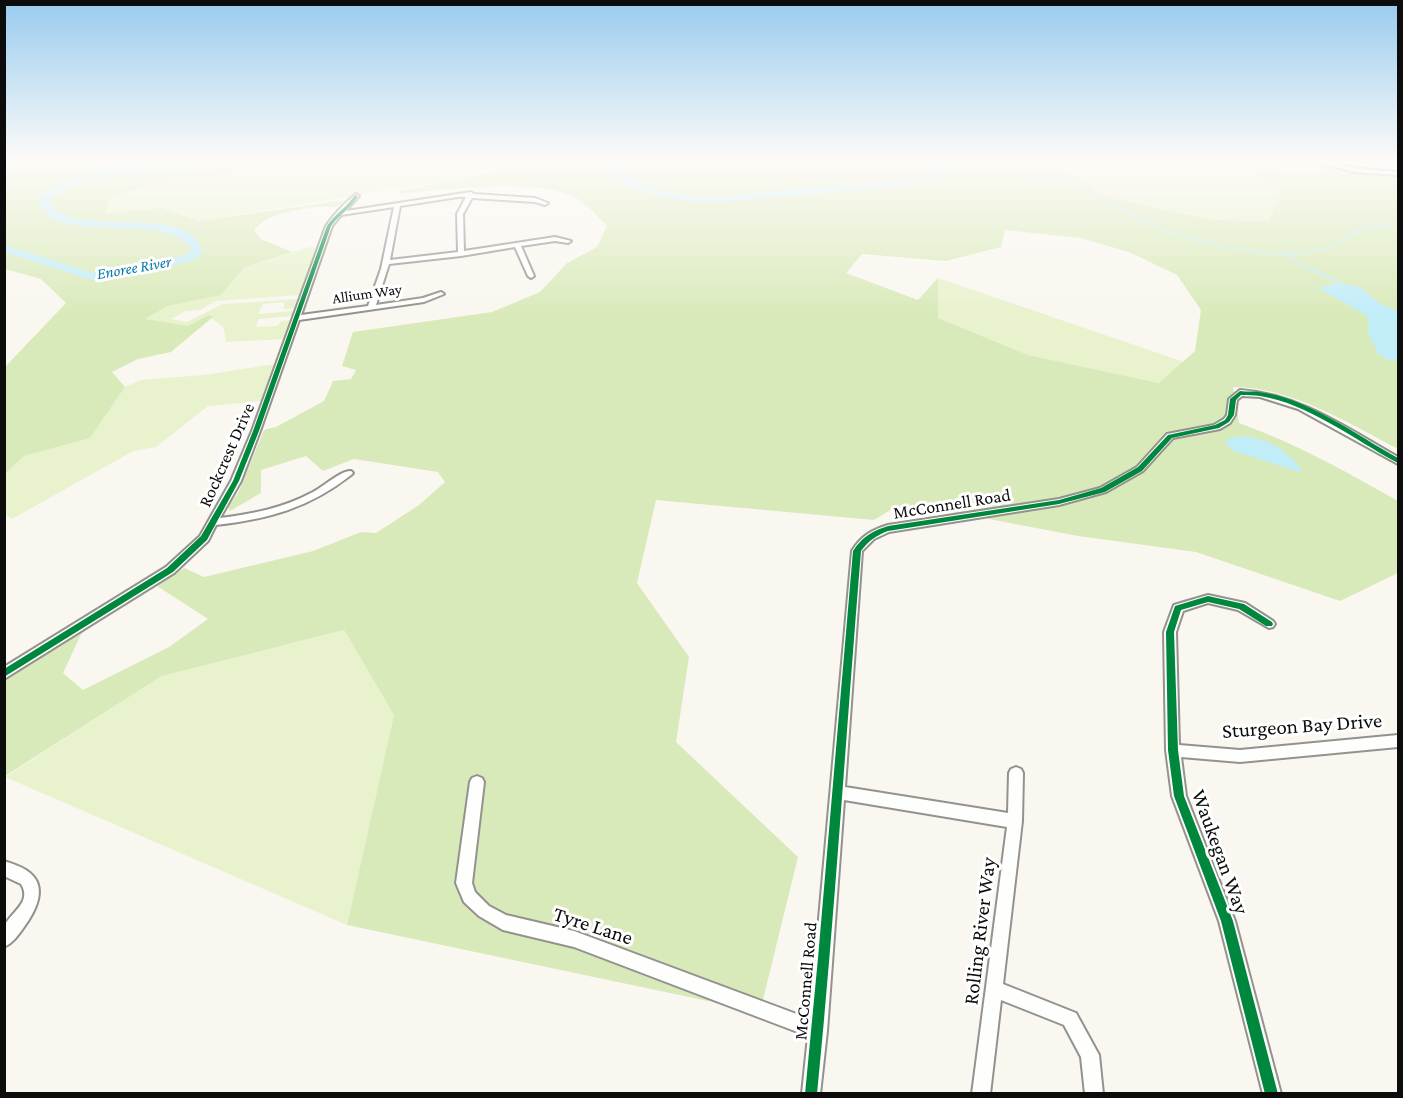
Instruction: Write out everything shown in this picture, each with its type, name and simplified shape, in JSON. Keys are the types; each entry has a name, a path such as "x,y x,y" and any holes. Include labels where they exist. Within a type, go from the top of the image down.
{"street":[{"path":"337,214 348,212"},
{"path":"371,307 380,288 387,261 396,212"},
{"path":"461,212 461,254"},
{"name":"Rockcrest Drive","path":"4,674 170,570 198,545 214,522 236,481 329,226 337,214"},
{"path":"387,261 461,254 555,239 568,240"},
{"path":"517,245 531,276"},
{"name":"Allium Way","path":"297,318 424,300 441,294"},
{"name":"McConnell Road","path":"810,1094 818,1031 848,629 857,551 870,536 888,529 1059,502 1103,490 1140,469 1170,436 1217,427 1227,422 1231,415 1233,399 1240,393 1270,396 1298,405 1398,461"},
{"path":"214,522 245,519 285,510 314,498 348,473"},
{"name":"Waukegan Way","path":"1269,624 1241,606 1208,600 1178,608 1170,632 1173,750 1179,796 1227,921 1272,1094"},
{"name":"Sturgeon Bay Drive","path":"1173,750 1240,756 1398,741"},
{"name":"Rolling River Way","path":"981,1094 1015,821 1016,773"},
{"name":"Tyre Lane","path":"477,782 464,883 469,897 484,911 503,922 574,939 818,1031"},
{"path":"836,792 1015,821"},
{"path":"4,868 26,878 31,887 31,896 26,911 4,939"},
{"path":"995,989 1070,1019 1090,1055 1094,1094"}],"green space":[{"path":"5,212 174,212 199,221 260,212 288,212 267,220 254,230 261,239 292,252 245,267 221,295 168,306 145,319 188,326 208,315 213,317 171,352 138,359 112,372 125,387 90,438 24,456 5,474 5,367 66,303 41,279 5,269"},
{"path":"174,212 253,212 199,221"},
{"path":"594,212 1178,212 1215,220 1269,221 1273,212 1398,212 1398,449 1339,418 1298,400 1276,393 1233,387 1239,423 1300,449 1398,501 1398,573 1340,601 1196,552 1078,536 973,516 894,508 874,520 656,500 637,583 689,657 676,742 798,857 760,1012 347,925 394,715 344,630 162,676 5,776 5,679 84,628 63,673 83,690 169,647 208,619 157,586 184,568 204,577 313,551 361,532 376,533 419,505 445,482 438,472 354,459 323,471 306,456 261,470 261,493 230,511 228,507 238,493 264,430 276,427 324,401 333,381 351,379 356,370 342,366 353,332 492,312 540,292 567,263 597,247 607,226","holes":["1005,230 1080,238 1129,252 1177,275 1201,310 1195,351 1159,383 1028,355 938,318 938,278 918,300 846,273 862,254 946,261 1001,247"]},
{"path":"1178,212 1273,212 1270,221 1215,220"},
{"path":"313,246 317,251 300,295 215,301 200,310 185,311 171,319 187,322 223,304 299,299 296,308 284,309 284,302 263,304 258,314 295,311 294,316 258,319 256,327 278,326 281,321 293,320 284,339 226,342 224,328 208,315 188,326 144,320 168,306 221,295 245,267"},
{"path":"938,278 1184,362 1159,383 1028,355 938,318"},
{"path":"275,364 261,401 208,406 156,447 133,451 12,519 5,514 5,474 24,456 90,438 125,387 141,380 204,375"},
{"path":"344,630 394,715 347,925 5,777 162,676"}],"water":[{"path":"1340,283 1360,287 1379,303 1398,312 1398,360 1388,360 1377,353 1369,334 1366,315 1318,288"},
{"path":"1243,436 1276,446 1290,456 1302,470 1299,472 1234,451 1225,443 1230,438"}],"waterway":[{"name":"Enoree River","path":"4,248 92,277 115,275 187,259 195,255 197,250 191,239 178,232 139,226 80,223 68,221 54,212"},
{"path":"1125,212 1154,226 1199,241 1248,251 1283,253"},
{"path":"1283,253 1323,250 1363,229 1398,223"},
{"path":"1283,253 1309,269"},
{"path":"1309,269 1340,283"}],"cycle path":[{"path":"4,674 170,570 204,538 236,481 329,226 341,212"},
{"path":"811,1094 857,551 866,539 888,529 1059,502 1103,490 1140,469 1170,436 1217,427 1227,421 1231,415 1233,399 1240,393 1260,394 1301,407 1398,461"},
{"path":"1269,624 1241,606 1208,599 1178,608 1170,632 1173,750 1179,796 1227,921 1272,1094"}]}
